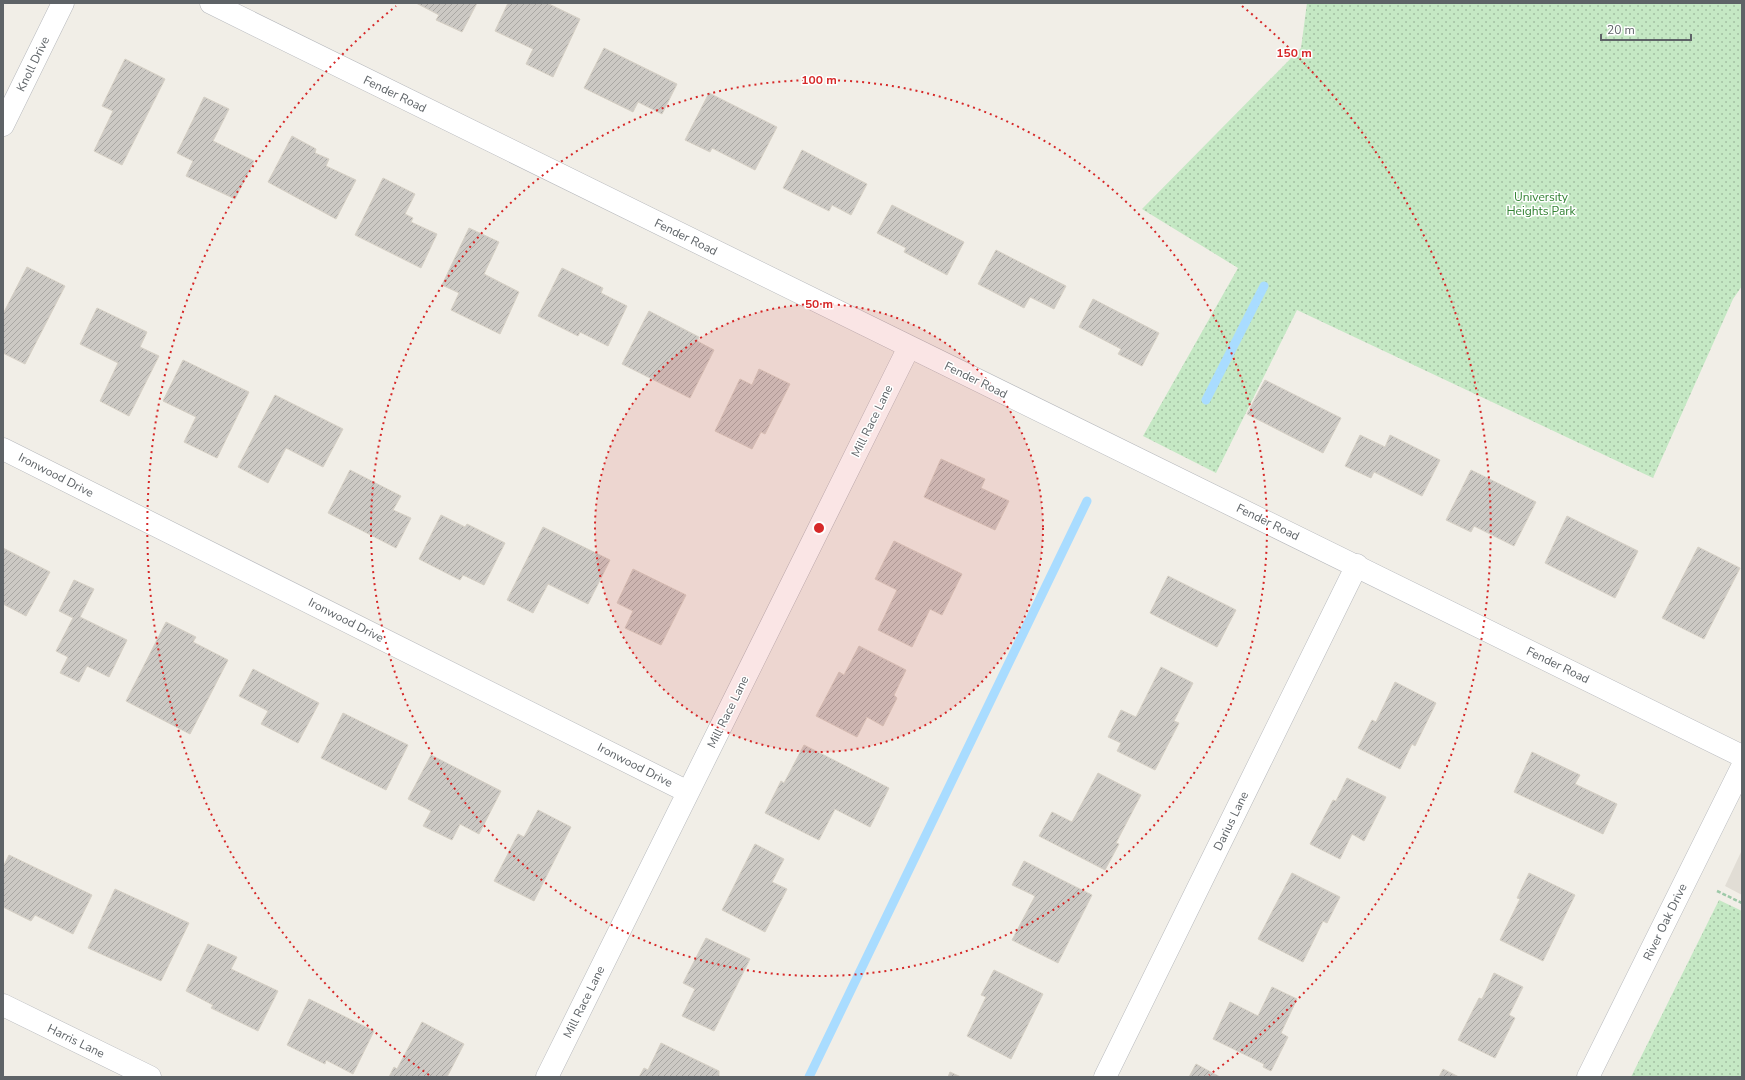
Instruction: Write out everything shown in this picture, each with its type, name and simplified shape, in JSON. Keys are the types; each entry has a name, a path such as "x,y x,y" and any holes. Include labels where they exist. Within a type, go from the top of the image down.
{"street":[{"name":"Knoll Drive","path":"3,125 64,3"},
{"name":"Fender Road","path":"211,3 1357,565 1742,756"},
{"name":"Mill Race Lane","path":"548,1077 909,346"},
{"name":"Ironwood Drive","path":"3,449 688,792"},
{"name":"Darius Lane","path":"1105,1077 1357,565"},
{"name":"River Oak Drive","path":"1588,1077 1742,767"},
{"name":"Harris Lane","path":"3,1004 150,1077"}],"path":[{"path":"1717,890 1742,903"}],"shaded area":[{"path":"1742,850 1742,895 1725,886"}],"green space":[{"name":"University Heights Park","path":"1307,3 1742,3 1742,286 1733,299 1653,478 1297,310 1216,473 1143,436 1238,268 1142,209 1301,48"},
{"path":"1719,900 1742,911 1742,1077 1631,1077"}],"building":[{"path":"416,3 477,3 462,32 436,20 439,15"},
{"path":"508,3 547,3 580,19 553,77 526,64 533,49 495,31"},
{"path":"604,48 677,84 662,114 638,102 633,112 584,88"},
{"path":"125,59 165,79 122,165 94,151 113,111 102,106"},
{"path":"709,93 777,127 755,170 712,148 710,152 685,140"},
{"path":"204,97 229,109 213,141 254,161 235,199 186,176 193,161 177,153"},
{"path":"292,136 316,149 315,153 329,159 326,166 356,180 336,219 268,182"},
{"path":"802,150 867,184 851,215 832,205 829,211 783,188"},
{"path":"383,178 415,194 405,214 413,218 411,222 437,234 421,268 355,235"},
{"path":"892,205 964,242 947,275 904,252 906,248 877,233"},
{"path":"469,228 499,242 484,274 519,292 500,334 451,310 459,293 442,285"},
{"path":"996,250 1066,286 1054,309 1030,297 1024,308 978,284"},
{"path":"27,267 65,286 25,364 3,353 3,314"},
{"path":"562,268 603,288 601,293 627,306 608,346 580,332 578,336 538,316"},
{"path":"1093,299 1159,333 1142,366 1118,354 1121,349 1079,327"},
{"path":"97,308 147,332 140,347 159,356 129,416 100,401 118,363 80,344"},
{"path":"649,311 699,337 697,341 714,350 690,398 622,364"},
{"path":"183,360 249,392 217,458 184,442 196,417 163,401"},
{"path":"759,369 790,384 765,434 761,432 752,449 715,431 740,379 752,385"},
{"path":"1265,380 1341,418 1323,453 1247,414"},
{"path":"275,395 343,429 323,467 286,448 268,483 238,467"},
{"path":"1360,435 1385,447 1390,435 1440,460 1422,496 1374,472 1371,478 1345,466"},
{"path":"941,459 985,479 981,488 1009,501 995,530 924,497"},
{"path":"350,470 401,496 393,510 411,518 396,548 328,513"},
{"path":"1471,470 1536,502 1514,546 1474,526 1471,532 1446,520"},
{"path":"441,515 465,527 467,524 505,543 484,585 463,575 460,580 419,559"},
{"path":"1567,516 1638,551 1615,598 1545,563"},
{"path":"543,527 610,560 588,604 548,584 533,613 507,600"},
{"path":"894,541 962,574 942,615 930,609 912,647 878,630 897,590 875,579"},
{"path":"1698,547 1740,568 1704,639 1662,618"},
{"path":"3,548 50,572 26,616 3,604"},
{"path":"633,569 686,595 661,645 625,628 633,611 617,603"},
{"path":"1168,576 1236,610 1217,647 1150,613"},
{"path":"74,580 94,589 80,617 127,640 109,677 87,666 79,682 60,673 68,657 56,651 73,618 59,611"},
{"path":"166,622 196,637 193,642 228,660 190,734 126,701"},
{"path":"859,646 906,670 894,695 897,698 883,726 867,717 857,737 816,716 839,672 844,675"},
{"path":"1161,667 1193,683 1174,721 1179,723 1155,770 1117,751 1121,743 1108,737 1121,710 1136,717"},
{"path":"253,669 319,703 298,743 261,724 268,711 239,696"},
{"path":"1395,682 1436,703 1415,746 1412,744 1400,769 1358,748 1372,720 1376,722"},
{"path":"343,713 408,745 386,790 321,758"},
{"path":"804,745 889,788 870,827 835,809 819,840 765,813 781,781 784,783"},
{"path":"1532,752 1580,775 1575,784 1617,804 1603,834 1514,792"},
{"path":"431,755 501,791 479,834 460,824 452,840 423,826 431,811 408,799"},
{"path":"1098,773 1141,795 1116,843 1119,844 1105,870 1039,836 1052,812 1072,822"},
{"path":"1347,778 1386,797 1364,841 1352,834 1340,859 1310,844 1333,800 1336,801"},
{"path":"538,810 571,827 534,901 494,881 518,834 524,837"},
{"path":"755,844 784,859 772,882 787,889 765,932 722,910"},
{"path":"9,855 92,895 73,934 35,915 31,921 3,907 3,867"},
{"path":"1024,861 1092,895 1058,963 1012,940 1035,896 1012,885"},
{"path":"1292,873 1340,897 1327,923 1323,921 1303,962 1258,939"},
{"path":"1529,873 1575,895 1543,961 1500,940 1520,899 1517,898"},
{"path":"115,889 189,923 161,981 88,948"},
{"path":"706,938 750,959 714,1031 682,1016 695,989 683,983"},
{"path":"208,944 237,957 231,969 278,991 258,1031 211,1008 213,1005 186,991"},
{"path":"994,970 1043,994 1011,1059 967,1036 986,997 981,995"},
{"path":"1494,973 1523,987 1509,1015 1515,1018 1495,1058 1458,1040 1479,998 1482,999"},
{"path":"1272,987 1297,999 1281,1033 1288,1037 1271,1071 1263,1067 1264,1064 1213,1039 1230,1002 1258,1016"},
{"path":"309,999 374,1031 353,1074 326,1060 325,1064 287,1045"},
{"path":"422,1022 464,1044 447,1077 389,1077 394,1067 397,1069"},
{"path":"661,1043 719,1071 719,1077 639,1077 644,1068 648,1070"},
{"path":"1196,1064 1220,1077 1189,1077"},
{"path":"1443,1069 1459,1077 1439,1077"},
{"path":"950,1072 961,1077 948,1077"}],"waterway":[{"path":"1206,400 1264,286"},
{"path":"809,1077 1087,501"}]}
